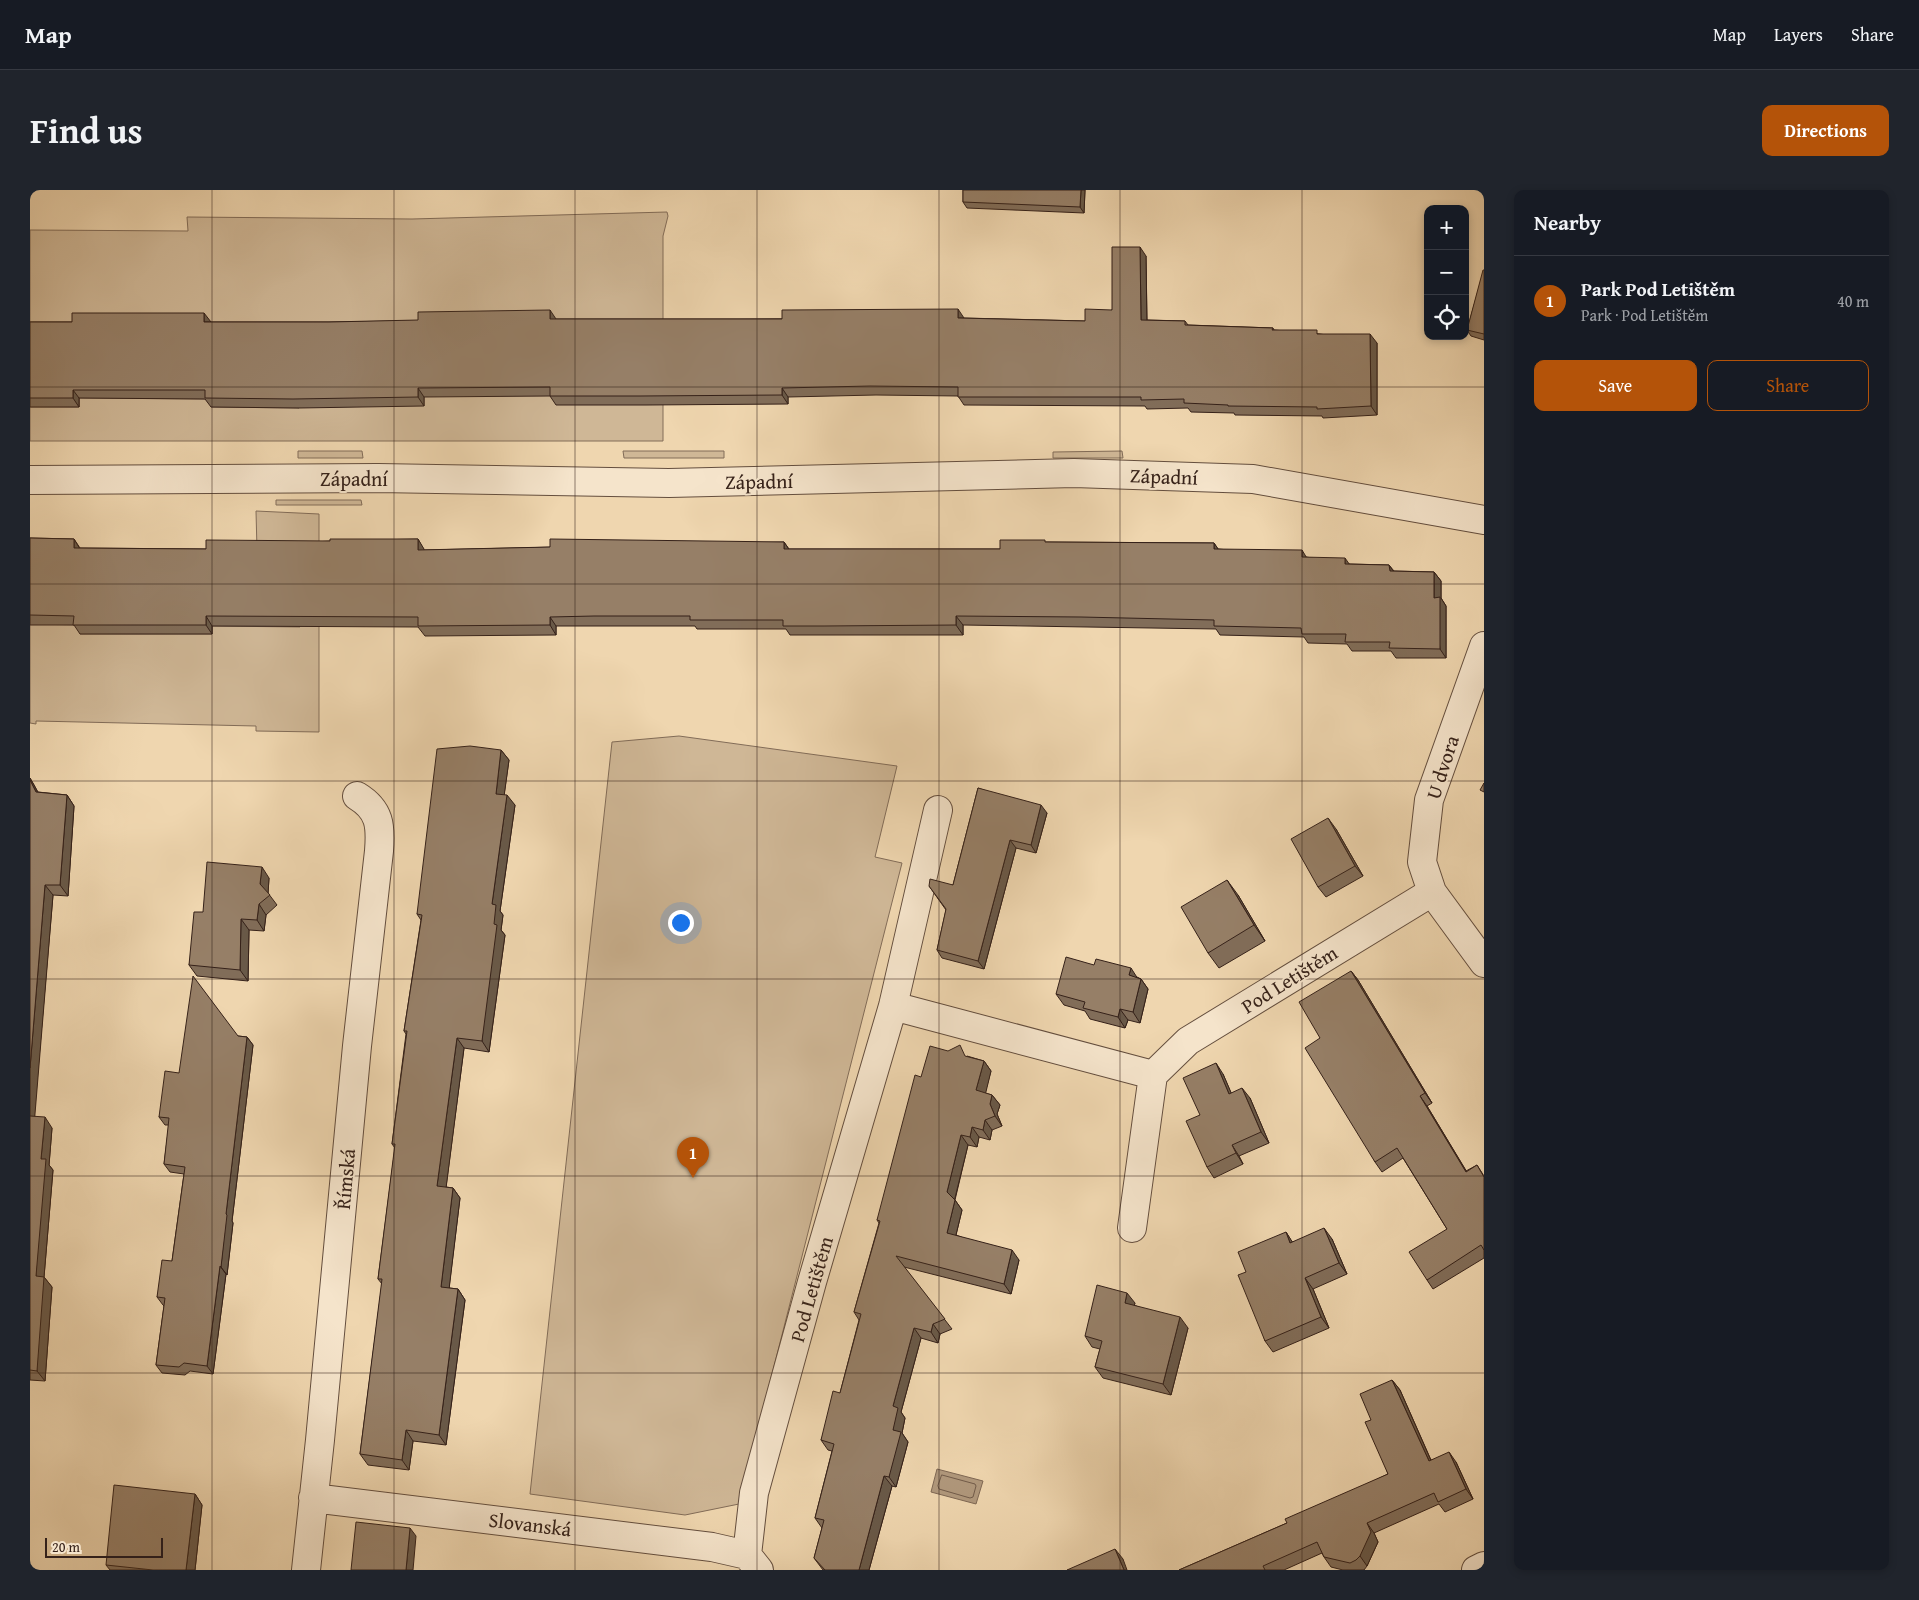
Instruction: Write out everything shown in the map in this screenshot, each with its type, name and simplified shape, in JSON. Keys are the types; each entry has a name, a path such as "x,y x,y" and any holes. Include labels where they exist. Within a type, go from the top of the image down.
{"street":[{"name":"Západní","path":"30,480 378,478 669,483 1074,473 1253,479 1484,520"},
{"name":"U dvora","path":"1484,646 1429,800 1422,862 1432,892 1484,963"},
{"name":"Římská","path":"306,1570 357,1046 380,844 379,823 374,811 367,802 356,796"},
{"name":"Pod Letištěm","path":"753,1562 754,1493 812,1282 893,1006 938,810"},
{"name":"Pod Letištěm","path":"1152,1075 1188,1041 1432,892"},
{"path":"893,1006 1152,1075 1132,1228"},
{"name":"Slovanská","path":"313,1498 712,1547 753,1562"},
{"path":"1476,1570 1484,1566"}],"shaded area":[{"path":"667,212 668,216 663,236 663,441 30,441 30,407 79,407 79,398 211,399 211,407 299,408 30,331 30,230 188,231 187,217 412,219"},
{"path":"298,451 362,451 363,458 298,458"},
{"path":"623,451 724,451 724,458 624,458"},
{"path":"1122,451 1123,458 1053,458 1053,452"},
{"path":"276,500 361,500 362,505 276,505"},
{"path":"256,511 319,514 319,732 256,731 256,726 36,721 36,724 30,723 30,624 81,625 80,634 212,634 212,626 300,627 301,550 257,550"},
{"path":"679,736 897,766 875,857 902,863 739,1504 685,1515 530,1494 612,742"}],"water":[{"path":"937,1469 983,1481 976,1504 931,1492"}],"building":[{"path":"963,190 1081,190 1080,207 963,202"},
{"path":"1112,247 1140,247 1141,320 1185,321 1185,325 1273,328 1272,330 1317,330 1317,334 1370,334 1371,406 1317,409 1317,407 1228,406 1184,403 1184,399 1141,400 1141,397 958,397 958,387 870,386 782,388 782,395 550,396 550,387 418,388 418,397 205,398 205,390 73,390 73,398 30,398 30,322 72,322 72,313 204,313 204,322 329,322 418,320 418,312 550,310 550,319 782,319 782,310 958,309 958,318 1085,321 1085,309 1112,310"},
{"path":"1484,270 1484,334 1469,330 1469,322"},
{"path":"30,538 74,539 74,548 206,549 206,540 330,541 330,539 418,539 418,550 550,547 550,539 784,542 784,549 1000,549 1000,540 1214,543 1214,549 1302,550 1302,557 1345,558 1345,564 1389,565 1390,571 1434,572 1434,598 1440,597 1440,649 1389,648 1390,642 1345,642 1346,634 1302,634 1301,628 1214,626 1214,620 1081,617 956,616 956,625 783,626 783,620 690,620 690,616 594,616 550,617 550,625 418,626 418,617 206,616 206,625 73,625 74,616 30,615"},
{"path":"470,746 501,750 496,794 507,795 492,904 496,905 494,924 497,925 482,1041 457,1038 437,1186 453,1188 441,1287 458,1289 439,1435 406,1430 402,1460 360,1454 382,1279 378,1279 395,1144 392,1144 407,1031 404,1031 422,915 417,914 437,749"},
{"path":"30,780 36,792 67,795 60,885 45,885 30,1068"},
{"path":"1484,783 1484,792 1480,790"},
{"path":"978,788 1041,805 1031,845 1010,840 978,961 937,950 946,909 929,886 930,879 953,885"},
{"path":"1328,818 1355,866 1318,887 1291,839"},
{"path":"207,862 262,867 260,884 270,895 259,904 257,920 241,919 240,970 189,965 194,912 203,912"},
{"path":"1227,880 1254,925 1208,953 1181,907"},
{"path":"1066,957 1094,965 1096,959 1131,968 1129,975 1141,979 1133,1012 1120,1009 1118,1017 1083,1008 1085,1002 1056,994"},
{"path":"1351,971 1425,1093 1420,1096 1466,1172 1477,1165 1484,1177 1484,1250 1481,1245 1427,1280 1409,1252 1447,1229 1397,1148 1375,1162 1305,1048 1320,1038 1299,1002"},
{"path":"193,976 238,1036 247,1037 221,1267 207,1366 184,1363 179,1367 156,1365 165,1298 157,1297 162,1260 172,1261 185,1167 164,1164 169,1118 159,1117 165,1071 179,1073"},
{"path":"960,1045 965,1056 984,1061 976,1090 992,1095 990,1104 995,1116 985,1120 983,1130 972,1127 970,1137 961,1135 947,1192 955,1200 947,1233 1012,1250 1004,1284 896,1256 945,1319 933,1324 931,1332 914,1328 893,1406 898,1408 893,1430 901,1432 889,1477 884,1476 859,1570 825,1570 814,1558 824,1520 815,1518 834,1444 821,1440 833,1391 840,1393 861,1314 854,1312 880,1221 877,1220 915,1075 921,1077 930,1046 948,1051"},
{"path":"1216,1063 1229,1094 1242,1088 1261,1132 1232,1145 1236,1153 1207,1167 1186,1121 1200,1115 1183,1078"},
{"path":"30,1116 45,1117 41,1159 46,1159 36,1276 44,1277 37,1371 30,1370"},
{"path":"1324,1228 1339,1263 1305,1278 1321,1317 1265,1341 1238,1275 1246,1272 1238,1252 1286,1232 1290,1243"},
{"path":"1097,1285 1127,1293 1125,1303 1180,1317 1163,1384 1095,1367 1102,1341 1085,1336"},
{"path":"1392,1380 1429,1461 1449,1452 1466,1489 1438,1502 1434,1493 1367,1523 1371,1532 1360,1556 1350,1563 1324,1557 1317,1542 1263,1566 1265,1570 1179,1570 1287,1523 1285,1519 1388,1474 1365,1422 1371,1420 1360,1394"},
{"path":"114,1485 195,1494 186,1570 153,1570 106,1565"},
{"path":"356,1522 410,1528 406,1570 351,1570"},
{"path":"1115,1549 1124,1570 1067,1570"}],"place":[{"name":"Park Pod Letištěm","path":"693,1178"}]}
